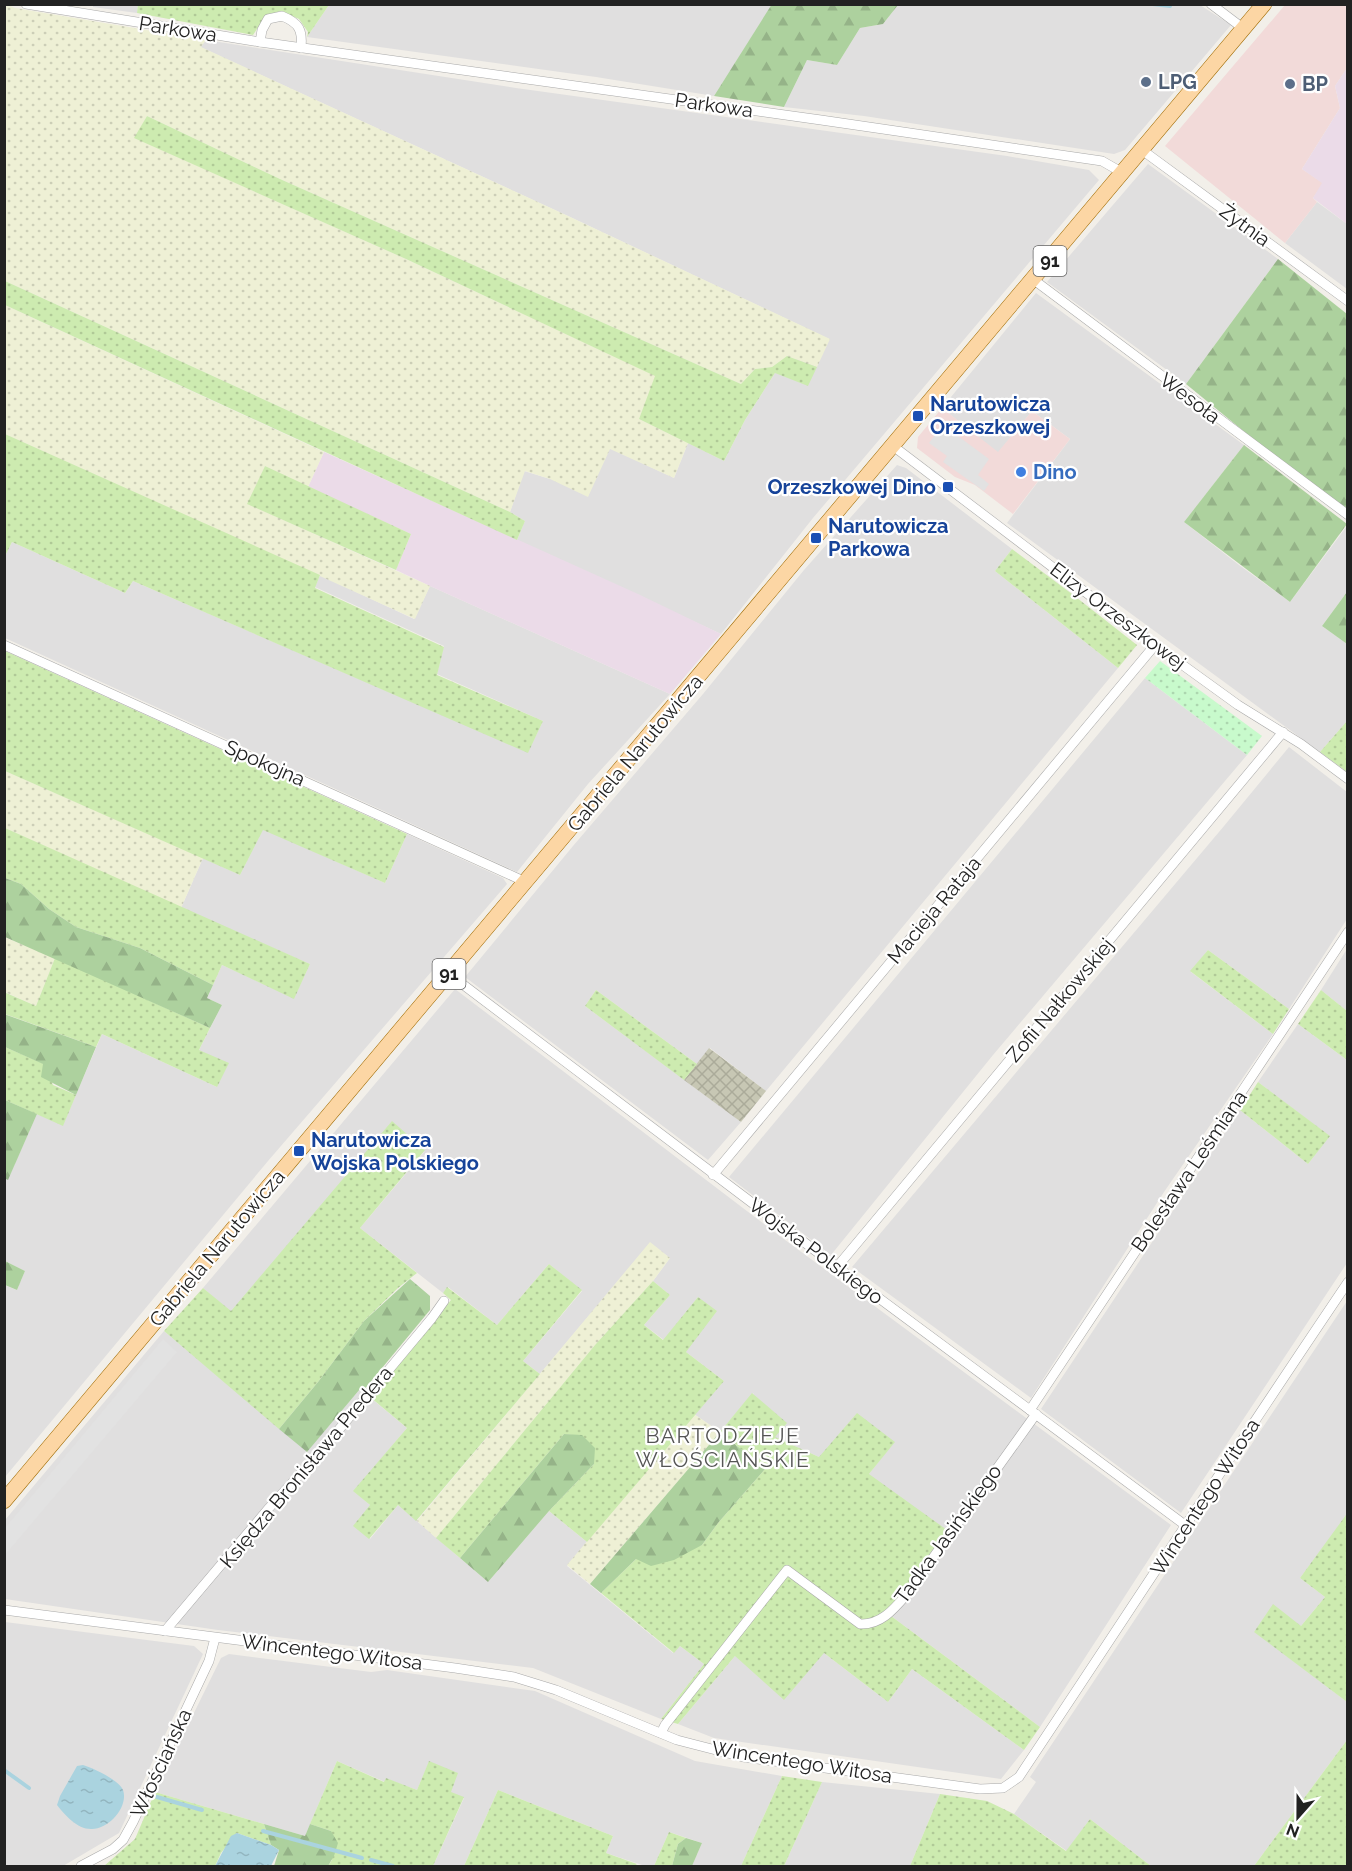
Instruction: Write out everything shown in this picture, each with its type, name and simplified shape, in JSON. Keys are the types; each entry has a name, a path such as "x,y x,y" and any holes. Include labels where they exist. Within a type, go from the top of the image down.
{"main road":[{"name":"Gabriela Narutowicza","path":"4,1502 1264,4"}],"street":[{"name":"Parkowa","path":"26,4 301,48 812,118 1102,161 1123,173"},
{"path":"1211,4 1244,29"},
{"path":"260,42 262,30 268,19 282,16 298,24 303,34 301,48"},
{"name":"Żytnia","path":"1142,150 1347,301"},
{"name":"Wesoła","path":"1034,280 1347,515"},
{"name":"Elizy Orzeszkowej","path":"893,446 1155,645 1347,779"},
{"name":"Spokojna","path":"4,645 517,878 524,884"},
{"name":"Macieja Rataja","path":"713,1175 1155,645"},
{"name":"Zofii Nałkowskiej","path":"837,1268 1282,732"},
{"name":"Bolesława Leśmiana","path":"1033,1412 1347,932"},
{"name":"Wojska Polskiego","path":"449,974 837,1268 1185,1525"},
{"name":"Wincentego Witosa","path":"4,1610 514,1677 556,1690 677,1740 743,1756 980,1789 1003,1788 1019,1777 1347,1282"},
{"name":"Księdza Bronisława Predera","path":"165,1631 321,1450 444,1301"},
{"name":"Tadka Jasińskiego","path":"661,1733 788,1570 860,1624 874,1623 884,1618 907,1594 1033,1412"},
{"name":"Włościańska","path":"81,1866 113,1849 123,1840 209,1661 215,1638"}],"shaded area":[{"path":"6,4 15,8 206,40 201,47 830,339 817,367 787,356 772,367 755,369 741,384 280,179 147,116 135,138 406,259 656,376 639,419 688,443 674,478 610,449 588,497 550,479 525,471 510,512 5,281"},
{"path":"93,4 138,5 137,13 93,7"},
{"path":"329,5 772,5 714,96 596,77 307,37"},
{"path":"898,5 1200,5 1231,25 1125,150 1114,154 864,116 784,107 807,60 837,65 860,28 883,24"},
{"path":"1285,5 1347,5 1347,68 1335,86 1340,108 1302,169 1323,183 1313,198 1317,202 1285,243 1165,146"},
{"path":"206,40 516,88 1007,156 1089,170 1099,180 813,518 721,634 517,540 525,521 510,512 524,471 550,479 610,448 674,478 688,443 724,461 745,420 775,373 829,339 200,47"},
{"path":"1347,68 1348,224 1313,198 1322,183 1302,169 1340,108 1335,86"},
{"path":"1148,164 1278,259 1186,384 1047,282"},
{"path":"1317,202 1347,224 1347,289 1285,243"},
{"path":"1036,293 1244,445 1184,522 1239,565 1290,602 1347,526 1347,592 1322,626 1347,644 1347,721 1320,752 1007,523 1070,439 1032,411 998,453 942,408"},
{"path":"5,305 324,452 308,487 265,466 248,504 430,586 415,619 5,434"},
{"path":"942,408 998,452 1032,411 1070,439 1013,514 975,485 955,477 917,448 918,437"},
{"path":"943,425 989,459 978,475 989,484 984,491 943,462 947,456 929,443"},
{"path":"324,452 721,634 670,694 430,586 396,570 411,534 308,487"},
{"path":"897,465 906,468 1012,549 995,571 1118,668 766,1091 710,1048 697,1064 596,990 585,1006 741,1122 708,1160 465,977 804,570"},
{"path":"12,542 125,593 133,581 528,752 543,721 437,674 444,646 315,587 320,575 414,619 430,586 670,694 588,784 517,872 5,638 5,556"},
{"path":"1145,678 1247,755 993,1055 831,1255 729,1177"},
{"path":"1289,747 1347,792 1347,919 1289,1009 1208,950 1191,972 1273,1034 1164,1192 1031,1398 852,1267"},
{"path":"5,771 203,858 181,908 5,828"},
{"path":"263,829 385,883 407,834 503,878 507,884 268,1161 5,1477 4,1285 17,1290 25,1271 5,1261 5,1178 8,1179 37,1114 63,1125 102,1034 217,1087 199,1050 222,1005 207,998 222,965 294,998 310,964 181,908 203,858 240,875"},
{"path":"4,937 55,958 36,1006 5,992"},
{"path":"1347,949 1347,1011 1321,990"},
{"path":"455,989 777,1234 1171,1525 1040,1727 887,1613 869,1474 894,1442 819,1457 775,1437 753,1393 720,1432 694,1414 724,1381 686,1352 698,1297 664,1340 644,1325 670,1295 653,1281 670,1258 650,1243 540,1374 523,1361 582,1291 549,1264 497,1325 448,1287 443,1293 360,1228 425,1151 230,1312 203,1288"},
{"path":"1298,1024 1347,1060 1347,1263 1181,1513 1041,1409 1240,1110 1308,1164 1329,1136 1258,1082"},
{"path":"709,1048 766,1091 741,1122 684,1080"},
{"path":"650,1242 670,1258 436,1538 417,1521"},
{"path":"1347,1301 1347,1516 1300,1578 1325,1597 1301,1626 1254,1631 1347,1702 1347,1740 1254,1866 1151,1866 1090,1819 1067,1851 1014,1814 1036,1782 1030,1777"},
{"path":"164,1331 307,1451 360,1389 407,1428 354,1491 370,1505 370,1539 398,1505 488,1582 549,1511 587,1542 567,1566 673,1653 680,1646 704,1664 661,1719 533,1668 218,1630 5,1599 5,1520"},
{"path":"163,1339 177,1352 5,1555 5,1528"},
{"path":"694,1414 720,1432 590,1584 567,1565"},
{"path":"5,1622 194,1646 203,1654 119,1833 63,1866 5,1866"},
{"path":"824,1653 888,1702 912,1669 1024,1750 1001,1779 714,1738 678,1724 735,1656"},
{"path":"229,1654 371,1672 387,1670 535,1691 695,1761 782,1776 741,1866 692,1866 702,1843 669,1832 654,1866 645,1866 606,1853 613,1836 498,1790 464,1866 433,1866 464,1798 451,1793 429,1762 417,1790 387,1779 385,1782 337,1761 305,1836 155,1792 221,1658"},
{"path":"822,1782 940,1794 910,1866 784,1866"}],"green space":[{"path":"138,4 329,5 307,37 308,32 299,19 280,11 265,17 253,35 137,13"},
{"path":"772,4 898,5 883,24 860,28 837,65 807,60 784,107 714,96"},
{"path":"147,116 280,179 741,384 755,369 772,367 787,356 817,367 808,386 775,373 745,420 724,461 639,419 655,376 406,259 134,138"},
{"path":"1278,259 1347,314 1347,509 1263,447 1186,384"},
{"path":"5,281 510,512 525,521 517,540 5,305"},
{"path":"5,434 320,575 315,588 444,647 437,675 543,721 528,753 133,581 125,593 12,542 5,556"},
{"path":"1244,445 1347,524 1290,602 1184,522"},
{"path":"265,466 411,534 396,570 247,504"},
{"path":"1012,549 1137,645 1118,668 995,571"},
{"path":"1347,592 1347,644 1322,626"},
{"path":"5,651 407,834 385,883 263,830 240,875 5,771"},
{"path":"1160,661 1262,736 1247,755 1145,678"},
{"path":"1347,721 1347,772 1320,752"},
{"path":"5,828 310,964 294,999 222,965 213,985 140,948 76,927 49,909 21,884 5,878"},
{"path":"5,878 21,884 49,909 76,927 140,948 213,985 207,998 222,1005 210,1028 5,937"},
{"path":"1208,950 1289,1009 1273,1034 1190,971"},
{"path":"55,958 210,1028 199,1050 229,1063 217,1087 102,1034 96,1047 5,1014 4,992 36,1006"},
{"path":"596,990 697,1064 684,1080 585,1006"},
{"path":"1321,990 1347,1011 1347,1060 1298,1024"},
{"path":"4,1014 96,1047 76,1095 41,1077 43,1064 5,1047"},
{"path":"5,1047 44,1064 53,1085 76,1095 63,1126 5,1100"},
{"path":"1258,1082 1330,1136 1308,1164 1240,1110"},
{"path":"5,1100 37,1114 8,1180 4,1178"},
{"path":"392,1121 425,1150 360,1228 417,1273 364,1321 279,1429 164,1331 203,1288 231,1311"},
{"path":"5,1261 25,1271 17,1290 5,1285"},
{"path":"549,1264 582,1290 523,1361 540,1374 416,1521 398,1505 369,1539 353,1526 370,1505 353,1491 407,1428 370,1397 451,1300 443,1293 447,1287 497,1325"},
{"path":"410,1279 430,1296 430,1310 363,1391 360,1389 307,1452 279,1429 364,1321"},
{"path":"653,1281 670,1295 644,1325 663,1340 698,1297 717,1311 686,1352 724,1381 587,1542 549,1511 594,1464 594,1448 582,1436 564,1434 460,1558 436,1538 595,1345"},
{"path":"752,1393 787,1423 775,1437 819,1457 857,1413 895,1442 869,1474 947,1530 887,1613 1040,1727 1024,1750 912,1669 888,1702 824,1653 784,1700 735,1656 678,1724 661,1719 704,1664 680,1646 674,1653 601,1593 636,1559 702,1545 765,1469 720,1432"},
{"path":"720,1432 765,1469 702,1545 674,1560 651,1566 636,1559 601,1593 590,1584"},
{"path":"564,1434 582,1435 595,1448 594,1464 549,1511 488,1582 460,1558"},
{"path":"1346,1515 1348,1516 1347,1702 1254,1632 1273,1604 1301,1626 1325,1597 1300,1578"},
{"path":"1347,1740 1347,1866 1254,1866"},
{"path":"337,1761 384,1782 386,1778 417,1790 429,1761 458,1773 451,1792 464,1797 433,1866 328,1866 332,1860 331,1831 310,1824"},
{"path":"782,1776 822,1782 784,1866 741,1866"},
{"path":"498,1790 613,1836 606,1853 637,1864 634,1866 464,1866"},
{"path":"155,1792 264,1824 271,1845 237,1833 221,1853 215,1866 104,1866 135,1839"},
{"path":"940,1794 987,1801 1014,1814 1066,1851 1090,1819 1151,1866 910,1866"},
{"path":"264,1824 305,1836 310,1824 331,1831 338,1843 334,1856 328,1866 274,1866 279,1850 271,1845"},
{"path":"669,1832 686,1838 678,1844 672,1866 654,1866"},
{"path":"686,1838 702,1843 692,1866 672,1866 678,1844"}],"water":[{"path":"83,1765 111,1778 123,1790 124,1797 120,1810 110,1822 98,1828 81,1827 57,1805 77,1766"},
{"path":"237,1833 279,1850 271,1866 215,1866 231,1836"}],"waterway":[{"path":"1153,4 1170,6"},
{"path":"4,1770 29,1788"},
{"path":"157,1797 202,1810"},
{"path":"263,1831 362,1858"},
{"path":"371,1860 393,1866"}],"place":[{"name":"LPG","path":"1146,82"},
{"name":"BP","path":"1290,84"},
{"name":"Narutowicza Orzeszkowej","path":"918,416"},
{"name":"Dino","path":"1021,472"},
{"name":"Orzeszkowej Dino","path":"948,487"},
{"name":"Narutowicza Parkowa","path":"816,538"},
{"name":"Narutowicza Wojska Polskiego","path":"299,1151"}],"district":[{"name":"BARTODZIEJE WŁOŚCIAŃSKIE","path":"723,1448"}]}
